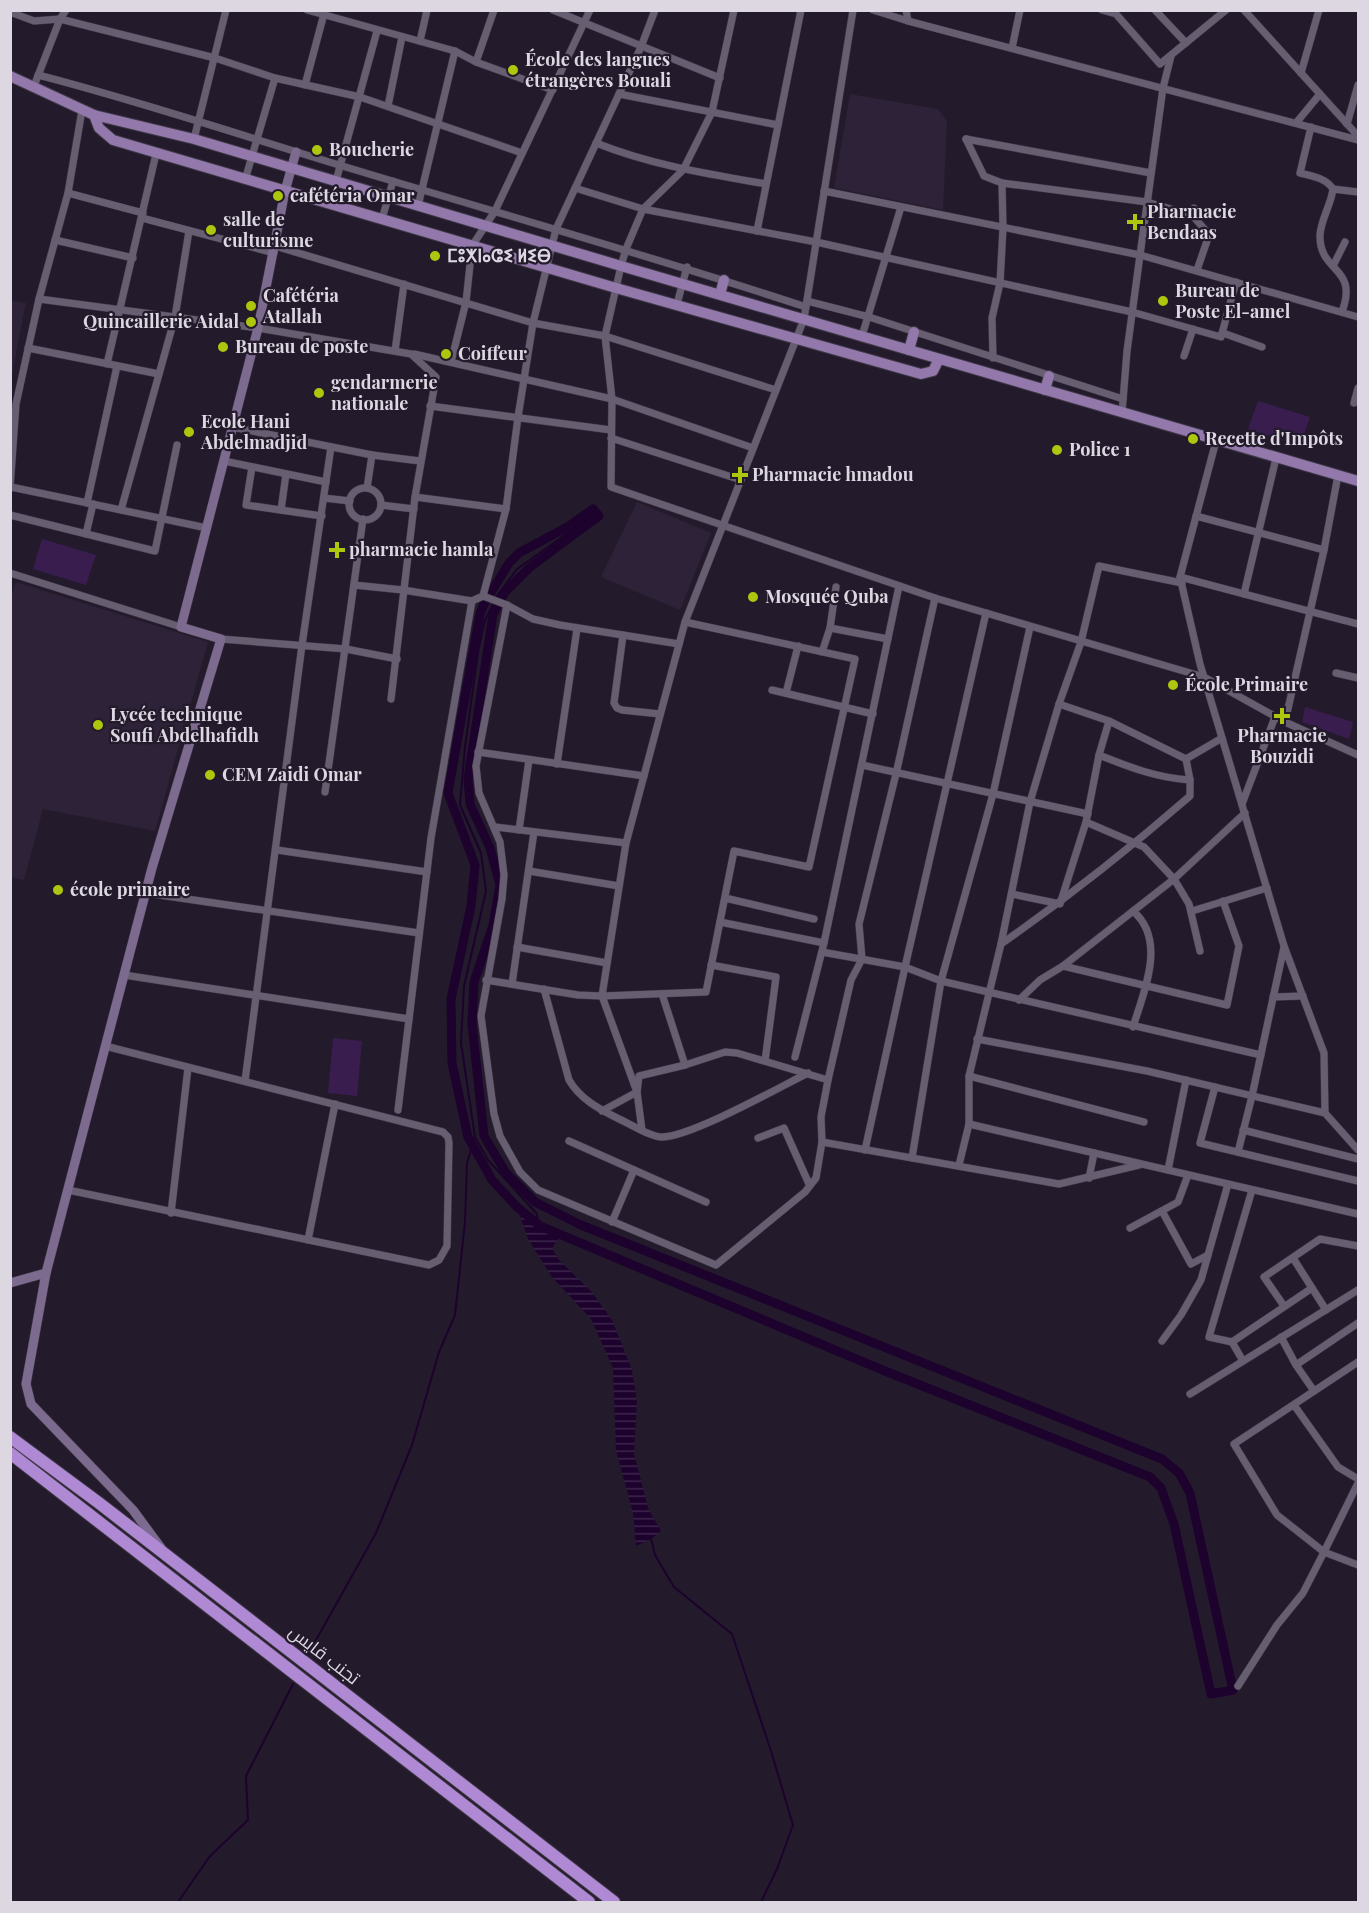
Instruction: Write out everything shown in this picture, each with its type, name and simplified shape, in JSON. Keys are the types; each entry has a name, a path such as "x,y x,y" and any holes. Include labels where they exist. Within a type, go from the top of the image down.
{"highway":[{"name":"تجنب قايس","path":"10,1437 614,1902"},
{"name":"تجنب قايس","path":"10,1453 590,1902"}],"main road":[{"path":"10,76 93,115 194,139 720,294 805,309 862,336 1359,481"},
{"path":"93,115 99,128 113,140 616,288 921,374 933,370 939,359"},
{"path":"153,153 155,130"},
{"path":"720,294 724,280"},
{"path":"909,350 914,332"},
{"path":"1045,390 1049,376"}],"street":[{"path":"34,86 60,19 66,10"},
{"path":"194,139 226,10"},
{"path":"307,10 454,51 476,62 553,90"},
{"path":"420,41 427,10"},
{"path":"476,62 494,10"},
{"path":"553,10 720,78"},
{"path":"452,362 466,302 472,246 495,211 590,10"},
{"path":"485,597 506,509 533,323 551,245 556,229 641,47 655,10"},
{"path":"734,10 712,112 683,170 643,209 621,266 605,336 612,399 611,487 935,598 1204,677 1275,717 1359,755"},
{"path":"757,231 801,10"},
{"path":"642,1130 637,1092 602,996 626,843 685,622 797,338 805,309 853,10"},
{"path":"873,10 1359,138"},
{"path":"906,10 908,21"},
{"path":"1012,48 1020,10"},
{"path":"1102,10 1114,12 1160,64 1226,10"},
{"path":"1155,10 1186,43"},
{"path":"1244,10 1359,138"},
{"path":"1301,73 1320,10"},
{"path":"10,12 34,21 60,19 215,58 274,78 360,97 438,122 522,153"},
{"path":"304,85 324,13"},
{"path":"336,181 377,31"},
{"path":"388,106 402,37"},
{"path":"418,206 454,51"},
{"path":"1122,413 1132,312 1151,172 1163,88 1171,56"},
{"path":"38,75 111,94 296,152 687,267 805,309 869,317 1123,399"},
{"path":"245,180 274,78"},
{"path":"1347,124 1359,84"},
{"path":"619,94 778,124"},
{"path":"1296,123 1320,94"},
{"path":"82,110 68,193 39,299 16,404 11,488 207,528"},
{"path":"1311,127 1300,173 1321,179 1330,184 1333,189 1320,234 1326,260 1346,283 1347,291 1342,312"},
{"path":"1151,172 966,139 984,176 1002,183 1147,202 1193,211 1207,232 1207,241 1197,270"},
{"path":"596,143 624,154 683,170 766,184"},
{"path":"181,627 258,328 285,191 296,152"},
{"path":"107,364 143,216 153,153"},
{"path":"382,219 393,181"},
{"path":"993,358 992,318 1000,283 1003,228 1002,183"},
{"path":"575,188 643,209 816,242 1132,312 1221,337 1236,282"},
{"path":"1333,189 1359,192"},
{"path":"824,191 1140,255 1359,317"},
{"path":"68,193 189,231 275,250 404,284 533,323 605,336 776,390"},
{"path":"862,336 902,207"},
{"path":"121,510 175,317 189,231"},
{"path":"55,240 133,258"},
{"path":"1333,266 1346,242"},
{"path":"677,304 687,267"},
{"path":"395,351 404,284"},
{"path":"39,299 258,328 452,362 612,399 753,448"},
{"path":"1184,356 1193,329"},
{"path":"1222,333 1262,347"},
{"path":"28,348 159,374"},
{"path":"391,699 420,461 436,377 411,354"},
{"path":"86,534 117,366"},
{"path":"1354,403 1359,388"},
{"path":"430,406 518,417 611,434 741,480"},
{"path":"232,427 372,455 420,461"},
{"path":"1216,441 1181,580 1204,677 1284,946 1324,1053 1325,1113"},
{"path":"10,515 154,551 177,445"},
{"path":"245,1081 302,645 331,447"},
{"path":"367,488 372,455"},
{"path":"1244,594 1276,458"},
{"path":"224,461 326,482"},
{"path":"252,467 246,505 322,516"},
{"path":"280,510 286,474"},
{"path":"1285,722 1324,550 1338,476"},
{"path":"367,488 378,495 381,506 375,516 363,519 352,513 350,501 357,490 367,488"},
{"path":"415,497 506,509"},
{"path":"324,498 350,501"},
{"path":"381,506 414,509"},
{"path":"1196,516 1324,550"},
{"path":"326,792 363,519"},
{"path":"959,1165 969,1124 969,1076 1001,944 1030,802 1059,704 1081,642 1100,566 1244,594 1359,624"},
{"path":"10,573 221,639 346,649 397,659"},
{"path":"354,585 472,601 485,597 504,603 533,619 577,629 679,644"},
{"path":"795,1057 824,943 899,586"},
{"path":"822,652 830,628 836,587"},
{"path":"504,603 476,766 479,793 500,842 504,875 481,1016 494,1114 500,1136 520,1172 538,1190 716,1265 805,1192 816,1178 822,1142 821,1117 828,1080 851,980 862,959 860,924 935,598"},
{"path":"398,1110 427,872 472,601"},
{"path":"865,1149 986,614"},
{"path":"486,980 578,995 706,992 734,850 809,867 855,658 685,622"},
{"path":"912,1158 941,981 993,794 1030,627"},
{"path":"830,628 888,639"},
{"path":"556,764 577,629"},
{"path":"622,635 614,703 622,710 660,714"},
{"path":"168,1557 133,1510 31,1404 26,1384 46,1273 105,1047 146,893 221,639"},
{"path":"786,693 798,646"},
{"path":"1336,673 1359,678"},
{"path":"772,690 873,714"},
{"path":"1059,704 1108,721 1186,759"},
{"path":"1242,805 1275,717"},
{"path":"1060,904 1086,822 1108,721"},
{"path":"1186,759 1222,738"},
{"path":"478,752 644,776"},
{"path":"1099,755 1151,775 1168,779 1190,780"},
{"path":"1001,944 1060,904 1190,795 1186,759"},
{"path":"519,830 529,760"},
{"path":"862,765 1088,814"},
{"path":"1018,1000 1040,980 1063,966 1174,879 1245,813"},
{"path":"1086,822 1144,848 1174,879 1192,911 1200,951"},
{"path":"495,827 626,843"},
{"path":"512,984 534,832"},
{"path":"277,850 427,872"},
{"path":"528,871 619,886"},
{"path":"1192,911 1267,888"},
{"path":"146,893 419,933"},
{"path":"1012,894 1060,904"},
{"path":"725,898 814,919"},
{"path":"1063,966 1227,1005 1239,946 1223,901"},
{"path":"1133,911 1142,919 1152,949 1146,986 1133,1027"},
{"path":"720,922 824,943"},
{"path":"1238,1152 1262,1055 1284,946"},
{"path":"517,947 607,963"},
{"path":"822,952 905,967 941,981 1018,1000 1262,1055"},
{"path":"711,965 776,977 765,1061"},
{"path":"124,975 409,1019"},
{"path":"544,989 569,1080 581,1096 602,1111 658,1137 673,1136 712,1120 808,1073"},
{"path":"662,994 685,1065"},
{"path":"1273,997 1303,996"},
{"path":"977,1039 1186,1080 1325,1113 1359,1150"},
{"path":"68,1190 429,1265 439,1260 447,1246 448,1137 443,1132 433,1127 105,1047"},
{"path":"637,1092 639,1076 732,1052 828,1080"},
{"path":"171,1213 188,1068"},
{"path":"969,1076 1144,1122"},
{"path":"1168,1170 1186,1080"},
{"path":"1215,1087 1200,1143 1359,1181"},
{"path":"602,1111 637,1092"},
{"path":"308,1240 335,1104"},
{"path":"969,1124 1359,1214"},
{"path":"759,1138 784,1128 809,1184"},
{"path":"1244,1130 1359,1159"},
{"path":"568,1140 706,1202"},
{"path":"822,1142 1059,1184 1141,1164"},
{"path":"1089,1178 1094,1153"},
{"path":"612,1222 634,1170"},
{"path":"1130,1228 1178,1202 1188,1175"},
{"path":"1162,1341 1202,1280 1228,1184"},
{"path":"1252,1190 1209,1337 1232,1342 1312,1288"},
{"path":"1162,1211 1191,1264 1208,1255"},
{"path":"1284,1306 1264,1277 1320,1239 1359,1246"},
{"path":"1293,1258 1326,1310"},
{"path":"10,1283 46,1273"},
{"path":"1190,1394 1359,1290"},
{"path":"1296,1365 1359,1323"},
{"path":"1281,1337 1296,1365 1314,1391"},
{"path":"1232,1342 1243,1361"},
{"path":"1359,1362 1234,1444 1277,1515 1324,1552 1359,1565"},
{"path":"1294,1405 1338,1467 1359,1479"},
{"path":"1238,1686 1277,1625 1303,1593 1359,1483"}],"shaded area":[{"path":"850,94 938,109 947,121 943,210 834,188"},
{"path":"10,300 26,303 11,379"},
{"path":"1258,401 1310,417 1300,446 1248,429"},
{"path":"637,502 711,533 680,610 601,577"},
{"path":"42,539 96,555 86,585 33,569"},
{"name":"Lycée technique Soufi Abdelhafidh","path":"16,582 208,642 155,831 43,809 24,880 10,877 10,600"},
{"path":"1305,707 1353,722 1349,739 1302,722"},
{"path":"333,1038 362,1041 357,1096 328,1093"},
{"path":"517,1207 540,1226 561,1235 552,1248 559,1260 591,1291 612,1320 632,1370 637,1402 634,1453 648,1508 661,1531 636,1546 633,1513 616,1451 613,1368 591,1319 552,1277 528,1239"}],"waterway":[{"path":"593,509 599,516 529,568 505,592 493,614 468,779 470,804 490,848 500,885 493,925 474,982 472,1024 484,1136 506,1173 535,1202 581,1225 1162,1459 1179,1473 1190,1493 1233,1690 1211,1694 1174,1524 1161,1488 1150,1477 885,1371 540,1226 517,1207 492,1180 468,1137 452,1063 451,999 471,906 475,865 448,793 480,614 509,563 519,553 569,526 593,509"},
{"path":"539,1227 537,1214 488,1160 475,1137 461,1043 464,986 486,891 481,853 460,805 465,747 478,652 485,620 497,596 517,569 593,515"},
{"path":"311,1649 376,1533 412,1445 439,1352 455,1315 465,1222 467,1163 475,1137"},
{"path":"651,1538 655,1555 674,1587 732,1634 771,1751 793,1825 777,1869 761,1902"},
{"path":"178,1902 210,1856 248,1820 246,1776 293,1684"}],"place":[{"name":"École des langues étrangères Bouali","path":"513,70"},
{"name":"Boucherie","path":"317,150"},
{"name":"cafétéria Omar","path":"278,196"},
{"name":"Pharmacie Bendaas","path":"1135,222"},
{"name":"salle de culturisme","path":"211,230"},
{"name":"ⵎⵓⵅⵏⴰⵛⵉ ⵍⵉⴱ","path":"435,256"},
{"name":"Bureau de Poste El-amel","path":"1163,301"},
{"name":"Cafétéria Atallah","path":"251,306"},
{"name":"Quincaillerie Aidal","path":"251,322"},
{"name":"Bureau de poste","path":"223,347"},
{"name":"Coiffeur","path":"446,354"},
{"name":"gendarmerie nationale","path":"319,393"},
{"name":"Ecole Hani Abdelmadjid","path":"189,432"},
{"name":"Recette d'Impôts","path":"1193,439"},
{"name":"Police 1","path":"1057,450"},
{"name":"Pharmacie hmadou","path":"740,475"},
{"name":"pharmacie hamla","path":"337,550"},
{"name":"Mosquée Quba","path":"753,597"},
{"name":"École Primaire","path":"1173,685"},
{"name":"Pharmacie Bouzidi","path":"1282,716"},
{"name":"Lycée technique Soufi Abdelhafidh","path":"98,725"},
{"name":"CEM Zaidi Omar","path":"210,775"},
{"name":"école primaire","path":"58,890"}]}
